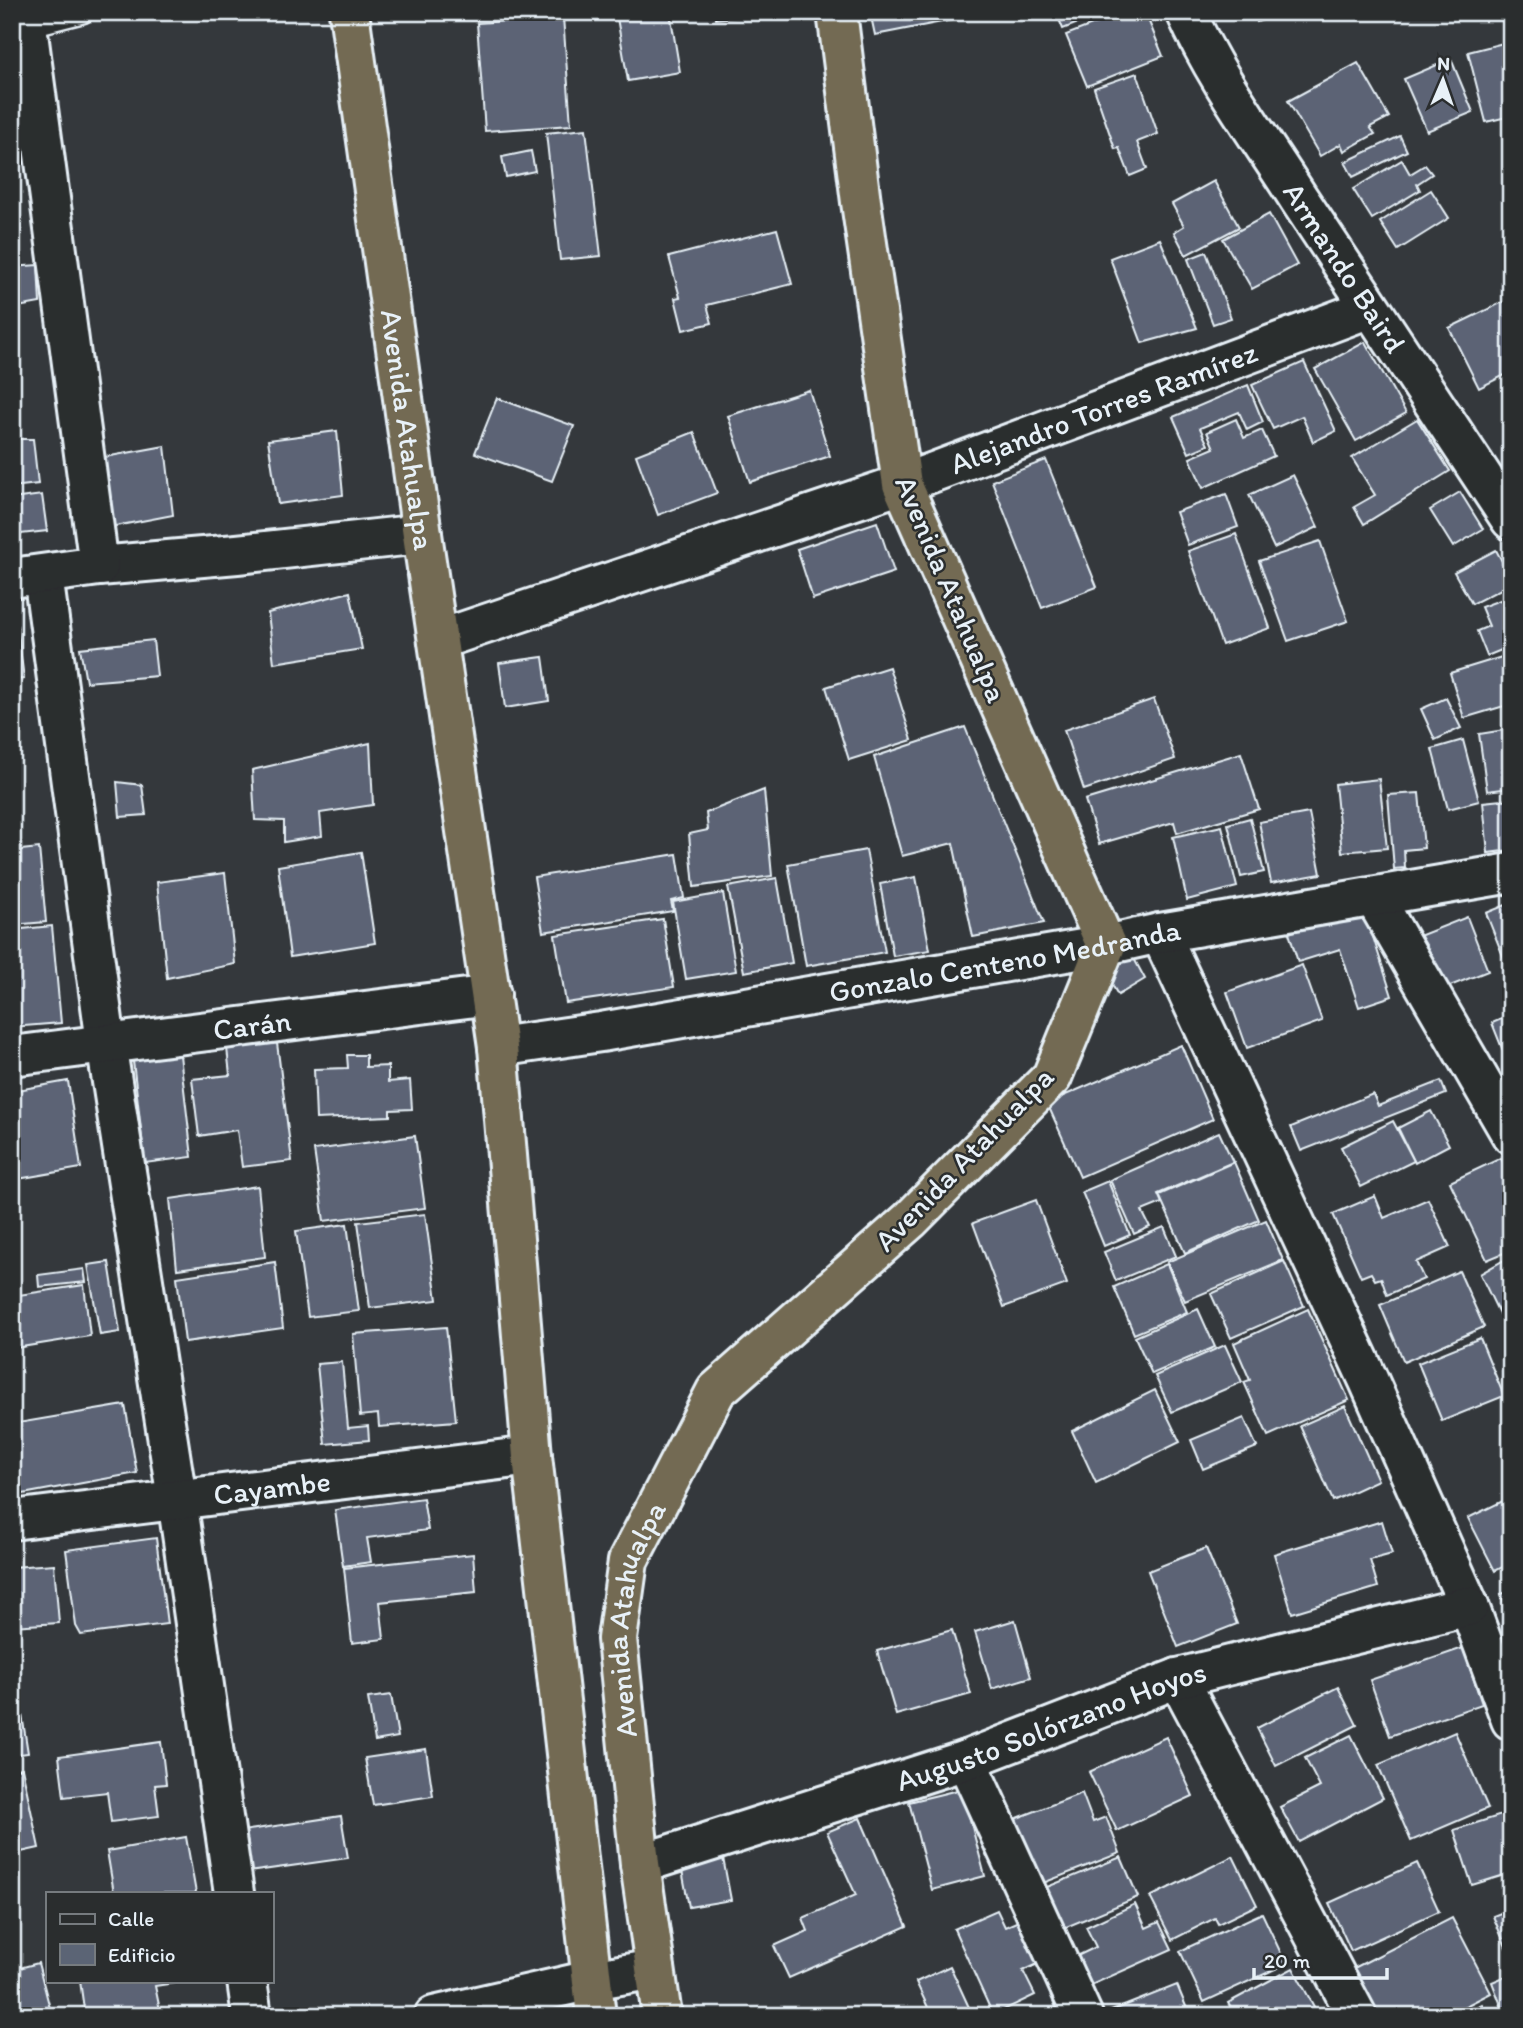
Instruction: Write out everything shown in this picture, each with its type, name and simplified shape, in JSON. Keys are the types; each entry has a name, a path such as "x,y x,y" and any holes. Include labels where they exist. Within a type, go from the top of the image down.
{"highway":[{"name":"Avenida Atahualpa","path":"349,12 422,534 498,1047 533,1456 594,1998"},
{"name":"Avenida Atahualpa","path":"662,2016 640,1864 617,1639 628,1561 716,1391 910,1220 1052,1077 1106,945 902,484 861,202 837,12"}],"street":[{"name":"Armando Baird","path":"1186,12 1195,33 1235,100 1511,520"},
{"path":"27,26 99,566"},
{"name":"Alejandro Torres Ramírez","path":"438,640 902,484 1370,308"},
{"path":"234,1892 177,1499 106,1043 27,577 99,566 422,534"},
{"name":"Gonzalo Centeno Medranda","path":"498,1047 601,1032 1511,873"},
{"path":"1374,897 1511,1134"},
{"path":"1160,933 1368,1379 1469,1606 1511,1720"},
{"name":"Carán","path":"12,1056 491,995"},
{"name":"Cayambe","path":"12,1520 533,1456"},
{"name":"Augusto Solórzano Hoyos","path":"640,1864 966,1760 1178,1678 1469,1606"},
{"path":"1178,1678 1357,2016"},
{"path":"966,1760 1083,2016"},
{"path":"434,2016 594,1998 655,1969"},
{"path":"247,1982 252,2016"}],"lane":[{"path":"27,26 82,12"}],"building":[{"path":"470,12 548,12 471,20"},
{"path":"616,12 670,12 680,72 628,81"},
{"path":"716,12 780,12 780,13 716,19"},
{"path":"870,12 977,12 978,15 875,35"},
{"path":"985,12 1020,12 986,18"},
{"path":"1056,12 1106,12 1063,29"},
{"path":"1126,12 1145,12 1163,56 1087,86 1066,35"},
{"path":"1254,12 1286,12 1257,22"},
{"path":"563,17 571,125 485,131 477,23"},
{"path":"1511,41 1511,116 1486,122 1468,52"},
{"path":"1451,59 1473,112 1427,131 1404,79"},
{"path":"1358,63 1389,117 1370,127 1375,134 1344,151 1341,144 1320,156 1288,101"},
{"path":"1137,73 1158,134 1137,142 1147,169 1130,176 1119,148 1115,149 1094,88"},
{"path":"586,129 601,256 560,260 546,133"},
{"path":"1400,136 1407,151 1353,177 1345,162"},
{"path":"531,151 535,171 506,177 502,157"},
{"path":"1402,160 1410,174 1425,165 1432,174 1417,184 1420,190 1372,219 1353,189"},
{"path":"1214,181 1239,227 1186,255 1174,232 1184,226 1172,204"},
{"path":"1431,190 1449,218 1398,250 1380,222"},
{"path":"1269,214 1297,265 1252,289 1223,239"},
{"path":"777,229 792,284 707,305 712,323 683,330 675,298 680,297 669,257"},
{"path":"1160,239 1197,328 1142,343 1110,258"},
{"path":"1206,252 1231,318 1213,324 1188,259"},
{"path":"38,265 40,303 12,308 12,267"},
{"path":"1511,298 1511,372 1479,388 1449,328"},
{"path":"1365,342 1406,413 1356,441 1315,369"},
{"path":"1304,362 1336,431 1313,442 1302,416 1273,429 1252,385"},
{"path":"1248,385 1263,422 1247,430 1239,412 1200,428 1208,445 1189,453 1173,417"},
{"path":"809,390 830,456 750,482 728,416"},
{"path":"497,398 574,426 552,481 475,453"},
{"path":"1236,419 1244,438 1262,430 1274,456 1203,488 1190,458 1214,448 1207,432"},
{"path":"1417,419 1450,471 1364,524 1354,507 1375,495 1352,458"},
{"path":"337,431 343,495 278,504 268,440"},
{"path":"694,432 717,493 658,515 636,455"},
{"path":"12,439 33,439 38,484 12,487"},
{"path":"165,446 173,515 105,528 94,459"},
{"path":"1046,460 1097,587 1042,608 992,481"},
{"path":"1293,475 1318,527 1274,548 1249,495"},
{"path":"1460,492 1483,529 1453,547 1430,510"},
{"path":"1226,494 1238,527 1188,545 1176,512"},
{"path":"42,495 47,531 12,535 12,499"},
{"path":"877,522 894,572 813,599 797,549"},
{"path":"1236,534 1270,628 1222,645 1188,551"},
{"path":"1320,541 1348,621 1288,641 1259,561"},
{"path":"1496,550 1511,578 1511,584 1472,604 1454,572"},
{"path":"350,592 362,649 274,663 268,613"},
{"path":"1511,596 1511,646 1487,656 1477,631 1489,626 1481,607"},
{"path":"12,608 15,608 24,679 12,680"},
{"path":"153,640 157,676 86,682 80,648"},
{"path":"1505,656 1511,675 1511,704 1464,718 1450,673"},
{"path":"543,657 549,701 505,708 499,663"},
{"path":"889,667 912,740 849,760 826,687"},
{"path":"1446,698 1461,728 1435,740 1421,709"},
{"path":"1154,699 1175,759 1084,790 1064,730"},
{"path":"965,727 1044,923 973,937 953,843 902,856 874,757"},
{"path":"1511,729 1511,788 1487,791 1479,734"},
{"path":"1463,740 1479,801 1448,809 1432,749"},
{"path":"370,743 373,805 320,813 322,836 284,842 284,821 255,820 252,770"},
{"path":"1241,753 1259,809 1177,833 1174,822 1099,844 1085,800"},
{"path":"1379,779 1387,848 1342,852 1335,784"},
{"path":"117,782 142,785 146,815 120,817"},
{"path":"764,790 772,876 694,887 689,834 708,830 706,813"},
{"path":"1419,793 1424,848 1404,850 1405,868 1394,869 1388,795"},
{"path":"1511,799 1511,850 1488,853 1483,802"},
{"path":"1309,813 1321,874 1271,883 1259,822"},
{"path":"1250,818 1264,872 1241,877 1228,824"},
{"path":"1222,826 1237,887 1187,900 1173,837"},
{"path":"39,848 46,922 12,925 12,851"},
{"path":"866,850 885,952 806,966 788,864"},
{"path":"361,852 375,943 290,957 278,866"},
{"path":"677,854 684,898 671,901 673,911 543,932 534,877"},
{"path":"225,873 235,964 167,978 157,882"},
{"path":"916,877 930,950 893,956 880,884"},
{"path":"777,878 792,963 744,972 728,887"},
{"path":"723,893 736,971 686,979 673,902"},
{"path":"1511,903 1511,971 1509,971 1486,913"},
{"path":"1364,909 1392,996 1359,1007 1340,949 1298,962 1289,933"},
{"path":"1467,917 1488,971 1440,990 1419,936"},
{"path":"663,919 674,987 566,1003 555,935"},
{"path":"52,926 61,1023 12,1027 12,930"},
{"path":"1131,953 1145,979 1118,995 1103,969"},
{"path":"1302,965 1322,1021 1247,1048 1227,992"},
{"path":"1511,1015 1511,1062 1508,1063 1492,1023"},
{"path":"277,1043 292,1161 242,1167 237,1130 199,1136 192,1079 230,1075 227,1048"},
{"path":"1181,1045 1213,1119 1080,1177 1047,1103"},
{"path":"180,1055 192,1157 145,1163 133,1061"},
{"path":"347,1055 366,1055 366,1067 388,1066 388,1082 410,1080 412,1109 390,1110 390,1116 316,1119 314,1069 348,1068"},
{"path":"68,1081 81,1168 12,1180 12,1091"},
{"path":"1441,1081 1446,1094 1301,1151 1291,1127 1373,1094 1378,1106"},
{"path":"1431,1111 1449,1145 1415,1163 1398,1128"},
{"path":"1393,1121 1414,1161 1361,1187 1341,1147"},
{"path":"1219,1132 1233,1162 1158,1194 1162,1203 1142,1211 1150,1227 1134,1234 1110,1180"},
{"path":"415,1136 425,1208 324,1221 314,1150"},
{"path":"1501,1158 1511,1178 1511,1250 1487,1260 1450,1182"},
{"path":"1234,1162 1259,1220 1185,1253 1159,1195"},
{"path":"1108,1181 1130,1235 1104,1246 1082,1192"},
{"path":"258,1186 265,1257 177,1269 170,1199"},
{"path":"1375,1196 1384,1218 1428,1199 1450,1247 1416,1262 1424,1279 1387,1295 1381,1278 1375,1280 1371,1273 1361,1277 1333,1214"},
{"path":"1036,1200 1067,1284 1004,1307 973,1223"},
{"path":"425,1214 437,1300 370,1308 358,1222"},
{"path":"1266,1220 1283,1260 1185,1301 1167,1262"},
{"path":"347,1224 359,1311 308,1317 296,1231"},
{"path":"1164,1227 1176,1256 1116,1281 1104,1252"},
{"path":"1511,1256 1511,1331 1508,1332 1480,1274"},
{"path":"1284,1261 1304,1306 1231,1338 1211,1294"},
{"path":"109,1262 120,1332 100,1335 88,1265"},
{"path":"275,1262 283,1328 185,1342 177,1277"},
{"path":"1167,1264 1187,1312 1134,1334 1114,1287"},
{"path":"84,1269 86,1282 39,1287 38,1275"},
{"path":"1459,1271 1484,1327 1404,1362 1380,1305"},
{"path":"84,1285 90,1336 15,1348 12,1296"},
{"path":"1198,1309 1215,1347 1152,1374 1135,1337"},
{"path":"1308,1309 1349,1400 1268,1436 1244,1382 1250,1380 1234,1343"},
{"path":"446,1327 456,1421 379,1427 378,1414 360,1416 353,1334"},
{"path":"1480,1338 1504,1396 1442,1421 1418,1363"},
{"path":"1225,1345 1242,1382 1172,1412 1155,1376"},
{"path":"342,1362 348,1428 368,1426 369,1440 325,1444 317,1364"},
{"path":"1155,1390 1180,1442 1096,1483 1072,1431"},
{"path":"125,1405 137,1473 12,1496 12,1424"},
{"path":"1345,1406 1378,1480 1333,1501 1300,1426"},
{"path":"1244,1418 1257,1447 1203,1469 1191,1440"},
{"path":"1511,1497 1511,1563 1495,1571 1468,1518"},
{"path":"423,1498 428,1530 367,1538 371,1562 343,1566 335,1510"},
{"path":"1382,1521 1392,1554 1370,1560 1378,1587 1292,1613 1274,1554"},
{"path":"156,1538 167,1624 81,1635 76,1626 66,1550"},
{"path":"1206,1548 1237,1624 1178,1647 1148,1571"},
{"path":"473,1554 476,1592 380,1602 384,1639 352,1643 344,1568"},
{"path":"54,1564 59,1623 12,1626 12,1567"},
{"path":"1511,1591 1511,1628 1501,1594"},
{"path":"1015,1620 1031,1677 992,1689 975,1632"},
{"path":"952,1630 971,1694 896,1715 877,1651"},
{"path":"1463,1648 1482,1704 1390,1736 1370,1680"},
{"path":"12,1651 28,1753 12,1755"},
{"path":"1338,1687 1357,1725 1276,1766 1257,1728"},
{"path":"391,1695 398,1737 375,1741 368,1698"},
{"path":"1455,1732 1488,1808 1411,1841 1378,1765"},
{"path":"1351,1735 1383,1798 1299,1842 1280,1807 1320,1787 1305,1758"},
{"path":"1166,1737 1193,1796 1117,1831 1089,1772"},
{"path":"161,1742 166,1784 155,1785 159,1816 111,1822 107,1792 64,1797 59,1756"},
{"path":"426,1749 433,1796 373,1805 365,1758"},
{"path":"22,1768 39,1848 12,1854 12,1770"},
{"path":"962,1789 985,1876 932,1890 909,1802"},
{"path":"1082,1793 1093,1822 1106,1817 1120,1853 1033,1887 1007,1822"},
{"path":"1511,1812 1511,1873 1472,1885 1454,1830"},
{"path":"341,1816 348,1858 248,1872 242,1831"},
{"path":"860,1818 907,1926 789,1978 774,1946 808,1931 803,1918 856,1895 827,1832"},
{"path":"186,1837 196,1892 114,1892 107,1851"},
{"path":"1233,1856 1257,1905 1218,1924 1215,1918 1172,1940 1150,1897"},
{"path":"1121,1857 1138,1897 1059,1930 1042,1889"},
{"path":"723,1858 731,1900 689,1907 681,1865"},
{"path":"1417,1863 1439,1911 1351,1951 1329,1903"},
{"path":"1135,1904 1146,1928 1159,1922 1172,1949 1089,1986 1075,1957 1096,1947 1086,1927"},
{"path":"1511,1909 1511,1959 1493,1916"},
{"path":"997,1910 1005,1927 1023,1919 1042,1962 1023,1971 1035,1995 993,2015 954,1929"},
{"path":"1262,1913 1286,1964 1204,2002 1180,1951"},
{"path":"1452,1918 1491,1993 1446,2016 1378,2016 1354,1968"},
{"path":"38,1963 52,2016 12,2016 12,1970"},
{"path":"950,1966 973,2016 932,2016 916,1982"},
{"path":"1293,1968 1319,2016 1235,2016 1228,2003"},
{"path":"1511,1974 1511,2006 1503,2010 1492,1982"},
{"path":"80,1982 175,1983 155,1986 160,2010 124,2016 85,2016"},
{"path":"1177,1985 1190,2016 1101,2015"},
{"path":"1482,2004 1488,2016 1459,2016"}]}
